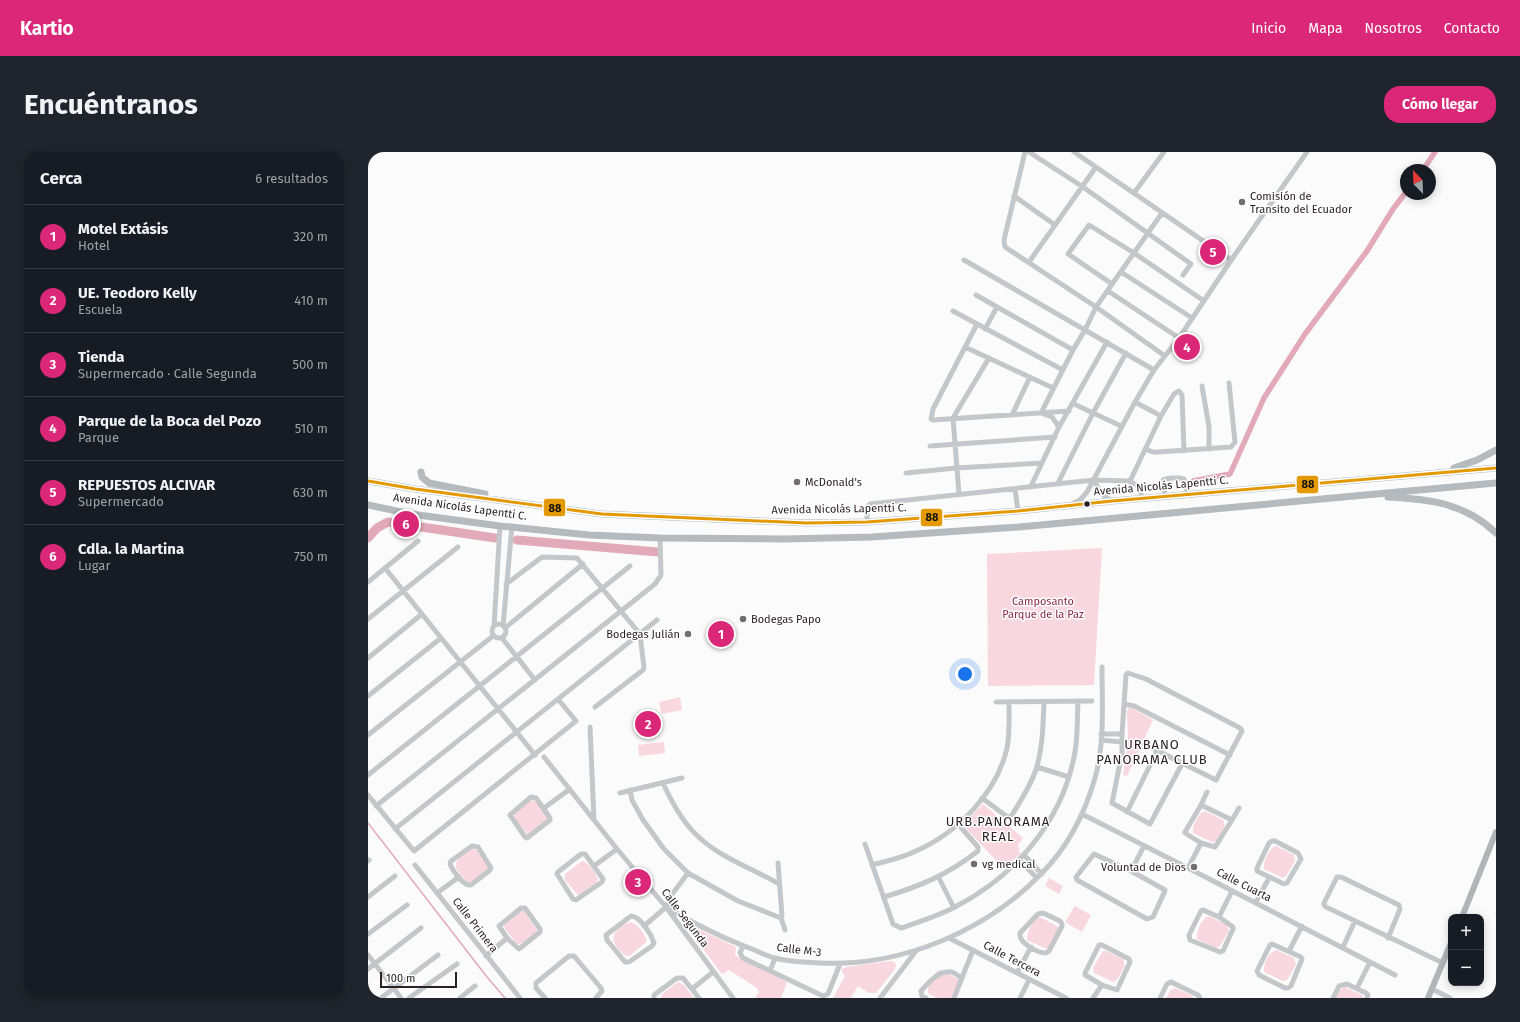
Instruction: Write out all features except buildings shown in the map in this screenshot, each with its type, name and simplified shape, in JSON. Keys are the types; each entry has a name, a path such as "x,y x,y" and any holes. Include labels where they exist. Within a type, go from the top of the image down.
{"highway":[{"path":"1420,474 1450,470 1477,460 1496,450"},
{"path":"1420,474 1496,468"},
{"path":"421,472 422,477 429,483 556,508"},
{"name":"Avenida Nicolás Lapentti C.","path":"368,481 414,489 602,514 777,523 867,522 1018,511 1142,498 1420,474"},
{"path":"1364,495 1496,483"},
{"path":"1364,495 1409,498 1446,504 1473,516 1496,534"},
{"name":"Avenida Nicolás Lapentti C.","path":"368,505 411,514 500,526 512,526 589,535 660,538 784,539 872,537 1019,527 1364,495"}],"main road":[{"path":"1463,914 1496,832"},
{"path":"1428,998 1448,950"}],"street":[{"path":"1025,152 1014,196 1004,244 1005,247 1030,262 1165,356"},
{"path":"1029,152 1082,187 1191,264 1183,275"},
{"path":"1074,152 1231,260"},
{"path":"1134,193 1164,152"},
{"path":"1072,505 1080,500 1087,492 1121,426 1154,370 1179,338 1231,260 1307,152"},
{"path":"1030,262 1096,167"},
{"path":"1014,196 1055,225"},
{"path":"1041,413 1073,350 1086,330 1096,307 1162,212"},
{"path":"1112,284 1068,256 1068,253 1089,225 1134,253 1204,301"},
{"path":"964,260 1154,370"},
{"path":"1121,272 1192,318"},
{"path":"1108,291 1179,338"},
{"path":"976,295 1073,350"},
{"path":"985,329 997,307"},
{"path":"953,311 1063,370"},
{"path":"977,324 931,416 933,420 1069,411"},
{"path":"1031,486 1060,427 1107,342"},
{"path":"965,347 1053,388"},
{"path":"1058,483 1093,413 1126,353"},
{"path":"959,494 953,418 989,358"},
{"path":"1012,415 1030,377"},
{"path":"1145,449 1153,452 1230,448 1234,444 1229,383"},
{"path":"1202,386 1209,427 1209,449"},
{"path":"1128,481 1131,479 1161,416 1174,394 1180,391 1182,395 1184,451"},
{"path":"1135,402 1161,416"},
{"path":"1074,404 1121,426"},
{"path":"1041,413 1052,417 1060,427"},
{"path":"930,446 1055,437"},
{"path":"906,473 956,468 1042,463"},
{"path":"1165,496 1163,480 1166,479 1184,479 1188,494"},
{"path":"1094,480 1099,490 1106,498 1112,501"},
{"path":"867,522 867,507 870,504 1058,483 1094,480 1128,481 1139,486 1142,498"},
{"path":"1015,489 1018,511"},
{"path":"500,526 494,626 491,630 496,639 502,638 506,634 504,627 506,584 512,526"},
{"path":"376,806 659,580 661,575 660,538"},
{"path":"368,582 418,541"},
{"path":"368,619 458,547"},
{"path":"506,584 542,556 578,558 640,634 643,670 595,708"},
{"path":"504,627 584,564"},
{"path":"368,775 630,566"},
{"path":"385,568 535,755"},
{"path":"368,658 422,614"},
{"path":"395,829 657,620"},
{"path":"494,626 498,624 504,627"},
{"path":"368,735 493,636"},
{"path":"368,696 441,638"},
{"path":"502,638 535,680"},
{"name":"Calle M-3","path":"666,907 743,946 776,958 797,962 840,964 891,958 949,938 975,925 1013,899 1039,876 1066,843 1082,814 1095,777 1101,740 1102,667"},
{"path":"1144,744 1216,780 1242,732 1240,728 1146,679 1132,673 1127,673 1122,753 1112,804 1149,824 1152,823 1182,764"},
{"path":"368,796 414,851 576,722 558,699"},
{"path":"865,844 893,924 901,928 922,922 954,908 987,887 1019,860 1036,841 1060,800 1069,777 1075,753 1078,701"},
{"path":"996,702 1092,701"},
{"path":"872,865 896,859 934,842 958,824 982,798 998,773 1006,749 1009,734 1009,702"},
{"path":"982,798 1006,816 1009,817 1012,815 1026,791 1037,767 1042,742 1044,702"},
{"path":"1124,704 1134,706 1230,755"},
{"path":"590,727 594,820"},
{"path":"1101,734 1122,734"},
{"path":"1101,740 1122,742"},
{"path":"1127,812 1157,750"},
{"name":"Calle Segunda","path":"544,757 617,849 666,907 733,998"},
{"path":"1037,767 1069,777"},
{"path":"620,792 682,778"},
{"path":"663,783 681,816 700,839 712,848 747,868 779,884"},
{"path":"544,808 570,789"},
{"path":"630,790 632,800 643,820 664,849 688,873 738,901 780,918"},
{"path":"1207,792 1185,832 1187,835 1201,843 1213,847 1217,846 1239,808"},
{"path":"530,798 536,798 544,808 550,816 550,820 527,838 524,837 510,813 530,798"},
{"path":"1201,804 1232,820"},
{"name":"Calle Cuarta","path":"1082,814 1256,902 1395,975"},
{"path":"884,897 915,888 939,878 960,865 978,851 978,847 958,824"},
{"path":"1275,841 1298,852 1301,859 1287,883 1284,884 1269,878 1256,871 1269,843 1275,841"},
{"path":"1188,868 1201,843"},
{"path":"472,846 478,847 490,865 490,870 468,886 459,877 451,866 451,861 472,846"},
{"path":"1131,871 1144,846"},
{"path":"594,866 617,849"},
{"path":"580,854 585,854 594,866 602,877 602,882 578,899 573,899 558,876 558,872 580,854"},
{"path":"1094,854 1131,871 1164,890 1153,917 1150,919 1147,919 1077,880 1076,877 1094,854"},
{"path":"1024,855 1039,876"},
{"path":"1019,860 1039,876"},
{"path":"778,863 782,916 780,918 785,930"},
{"name":"Calle Primera","path":"415,865 520,998"},
{"path":"644,926 666,907 688,873"},
{"path":"368,897 395,876"},
{"path":"437,893 459,877"},
{"path":"1388,938 1400,909 1399,905 1338,877 1324,905 1388,938 1443,963"},
{"path":"939,878 954,908"},
{"path":"1256,902 1269,878"},
{"path":"1220,917 1232,891"},
{"path":"368,934 408,905"},
{"path":"521,908 526,908 539,927 540,932 519,949 507,938 499,928 500,924 521,908"},
{"path":"1206,910 1220,917 1233,927 1223,951 1218,952 1189,938 1189,935 1202,911 1206,910"},
{"path":"1042,913 1060,921 1062,924 1059,933 1049,951 1042,953 1031,947 1019,936 1020,933 1038,914 1042,913"},
{"path":"631,916 637,918 644,926 653,940 652,946 629,962 625,962 607,940 606,936 631,916"},
{"path":"1343,947 1355,921"},
{"path":"1289,951 1302,926"},
{"path":"368,969 421,928"},
{"path":"486,956 507,938"},
{"name":"Calle Tercera","path":"949,938 1066,998"},
{"path":"1275,944 1289,951 1302,959 1288,988 1285,988 1258,973 1257,971 1270,945 1275,944"},
{"path":"1102,945 1129,959 1130,964 1117,990 1102,984 1085,975 1085,973 1098,946 1102,945"},
{"path":"743,946 740,953 743,958 823,996 828,994 840,964"},
{"path":"1017,973 1031,947"},
{"path":"880,998 916,950"},
{"path":"954,998 973,950"},
{"path":"368,955 401,998"},
{"path":"381,998 438,955"},
{"path":"545,998 536,988 536,983 569,956 574,956 601,988 602,992 596,998"},
{"path":"770,971 776,958"},
{"path":"1357,988 1370,962"},
{"path":"409,998 457,964"},
{"path":"692,989 713,972"},
{"path":"926,998 922,996 921,991 930,980 938,975 946,972 952,972 962,978"},
{"path":"654,998 654,996 677,978 683,978 699,998"},
{"path":"1020,998 1029,980"},
{"path":"1160,998 1167,984 1171,982 1198,995 1200,998"},
{"path":"1093,998 1102,984"},
{"path":"1333,998 1339,986 1343,984 1347,984 1366,993 1368,995 1367,998"},
{"path":"460,998 475,986"},
{"path":"1432,989 1450,998"}],"green space":[{"name":"Camposanto Parque de la Paz","path":"1102,548 1094,685 988,686 987,554"},
{"path":"680,697 682,710 662,714 659,702"},
{"path":"1132,708 1153,720 1127,776 1123,775 1128,739 1127,711 1128,709"},
{"path":"664,742 665,753 639,756 638,745"},
{"path":"531,800 537,802 548,819 530,834 527,834 515,819 514,813"},
{"path":"983,804 1023,838 1017,846 1020,848 1018,850 1021,853 1004,869 963,825"},
{"path":"1205,811 1223,820 1225,826 1216,841 1212,842 1193,833 1193,827 1196,820 1202,812"},
{"path":"1276,846 1294,855 1295,861 1286,876 1283,878 1264,869 1264,862 1267,856"},
{"path":"473,849 478,851 489,868 473,883 467,882 458,872 456,863 462,856"},
{"path":"582,861 592,869 598,880 578,895 565,880 565,874"},
{"path":"1049,878 1063,886 1059,894 1045,886"},
{"path":"1075,906 1091,915 1082,932 1065,922"},
{"path":"521,910 524,911 537,930 534,935 523,943 517,944 505,929 504,925"},
{"path":"1209,916 1227,925 1229,931 1220,946 1216,948 1197,939 1197,932 1200,925 1206,917"},
{"path":"1040,917 1058,928 1050,947 1047,949 1027,940 1030,927"},
{"path":"630,922 641,930 647,941 631,955 626,956 616,946 614,937 618,929"},
{"path":"690,925 736,947 735,955 787,982 781,998 755,998 759,992 757,988 729,970 723,974 721,973 689,930 688,926"},
{"path":"1276,950 1294,958 1296,965 1287,980 1283,981 1264,972 1264,966 1267,959 1273,951"},
{"path":"1103,951 1123,959 1125,966 1116,981 1113,982 1094,973 1093,968"},
{"path":"891,961 896,965 895,969 876,993 869,993 858,986 851,998 833,998 845,976 842,969 846,967"},
{"path":"940,970 958,979 959,981 952,998 937,998 928,993 928,986 931,979 937,971"},
{"path":"678,982 684,985 694,998 661,998 663,993"},
{"path":"1345,987 1362,995 1363,998 1335,998 1339,990"},
{"path":"1175,988 1193,996 1193,998 1166,998 1170,991"}],"waterway":[{"path":"1427,164 1435,152"},
{"path":"1193,481 1230,474 1264,398 1305,334 1367,251 1400,200"},
{"path":"368,538 377,528 388,522 495,538"},
{"path":"517,540 658,552"},
{"path":"368,823 487,977 505,998"}],"transit line":[{"name":"88","path":"368,481 415,489 602,514 806,523 867,522 1018,511 1112,501 1496,468"}],"place":[{"name":"Comisión de Transito del Ecuador","path":"1242,202"},
{"name":"REPUESTOS ALCIVAR","path":"1213,252"},
{"name":"Parque de la Boca del Pozo","path":"1187,347"},
{"name":"McDonald's","path":"797,482"},
{"name":"Cdla. la Martina","path":"406,524"},
{"name":"Bodegas Papo","path":"743,619"},
{"name":"Bodegas Julián","path":"688,634"},
{"name":"Motel Extásis","path":"721,634"},
{"name":"UE. Teodoro Kelly","path":"648,724"},
{"name":"vg medical","path":"974,864"},
{"name":"Voluntad de Dios","path":"1194,867"},
{"name":"Tienda","path":"638,882"}],"district":[{"name":"URBANO PANORAMA CLUB","path":"1152,752"},
{"name":"URB.PANORAMA REAL","path":"998,828"}]}
